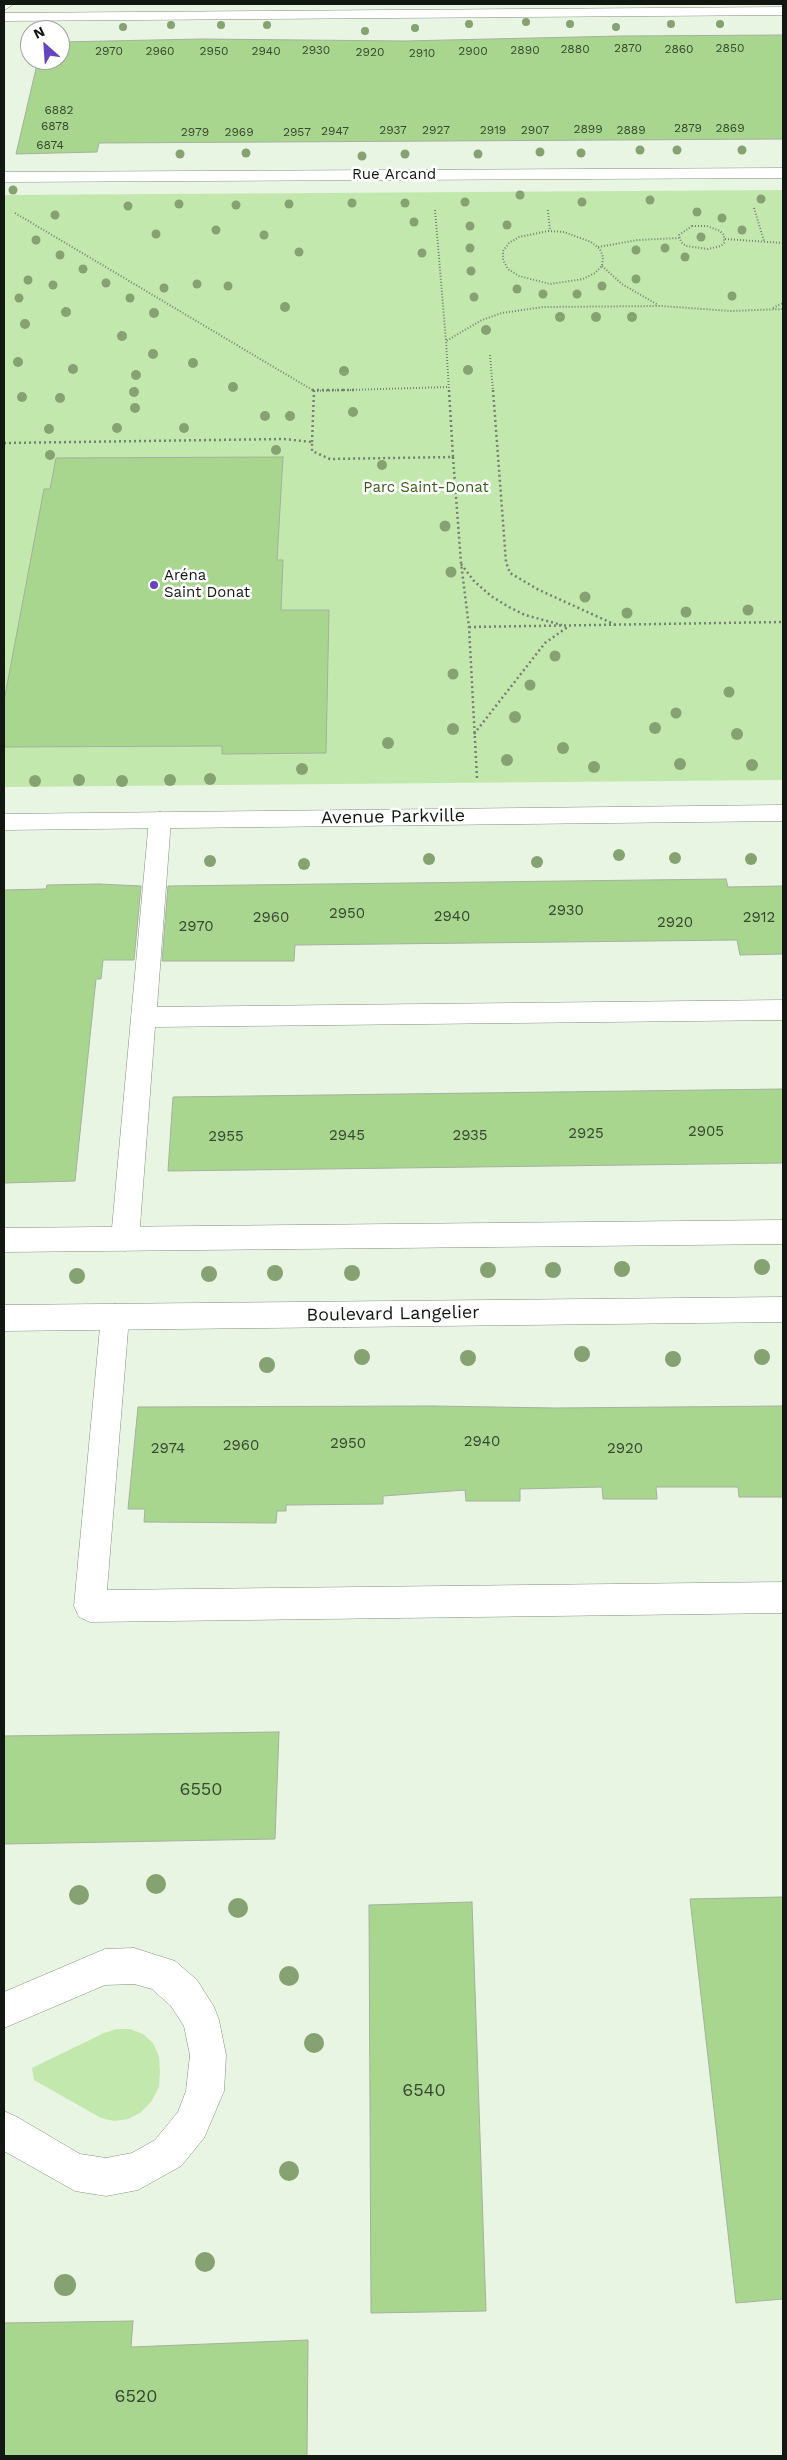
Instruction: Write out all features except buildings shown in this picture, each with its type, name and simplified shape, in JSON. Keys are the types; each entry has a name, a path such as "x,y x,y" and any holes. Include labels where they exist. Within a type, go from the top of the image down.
{"street":[{"path":"4,17 783,11"},
{"name":"Rue Arcand","path":"4,177 783,173"},
{"name":"Avenue Parkville","path":"4,822 783,814"},
{"path":"125,1239 142,1017 160,820"},
{"path":"142,1017 783,1010"},
{"path":"4,1240 783,1232"},
{"name":"Boulevard Langelier","path":"4,1318 783,1310"},
{"path":"115,1317 90,1606 783,1598"},
{"path":"4,2010 105,1967 134,1966 162,1974 184,1993 201,2020 208,2055 204,2091 191,2125 168,2153 138,2171 106,2177 75,2172 4,2130"}],"path":[{"path":"753,206 764,241"},
{"path":"435,209 461,563 469,627 478,786"},
{"path":"12,211 314,391 448,387"},
{"path":"679,238 681,231 686,228 700,226 720,231 725,239"},
{"path":"564,232 579,236 597,247 603,257 602,266 595,273 583,279 550,284 518,276 508,269 502,260 503,251 509,243 532,233 564,232"},
{"path":"679,238 686,246 700,250 721,246 725,239"},
{"path":"597,247 638,240 679,238"},
{"path":"725,239 783,243"},
{"path":"602,266 608,274 635,293 661,306"},
{"path":"770,309 783,303"},
{"path":"446,342 482,320 524,308 661,306 713,311 783,309"},
{"path":"490,355 506,562 510,573 539,590 616,625"},
{"path":"314,391 312,451 330,459 453,457"},
{"path":"4,443 283,439 312,442"},
{"path":"461,563 474,581 490,596 509,607 546,622 570,626"},
{"path":"469,627 783,622"},
{"path":"474,734 545,643 570,626"}],"green space":[{"name":"Parc Saint-Donat","path":"783,190 783,780 4,787 4,195"},
{"path":"117,2029 130,2029 143,2034 153,2043 159,2056 159,2087 151,2102 140,2113 128,2119 114,2121 101,2118 34,2080 32,2068 104,2033"}],"place":[{"name":"Aréna Saint Donat","path":"154,585"}]}
